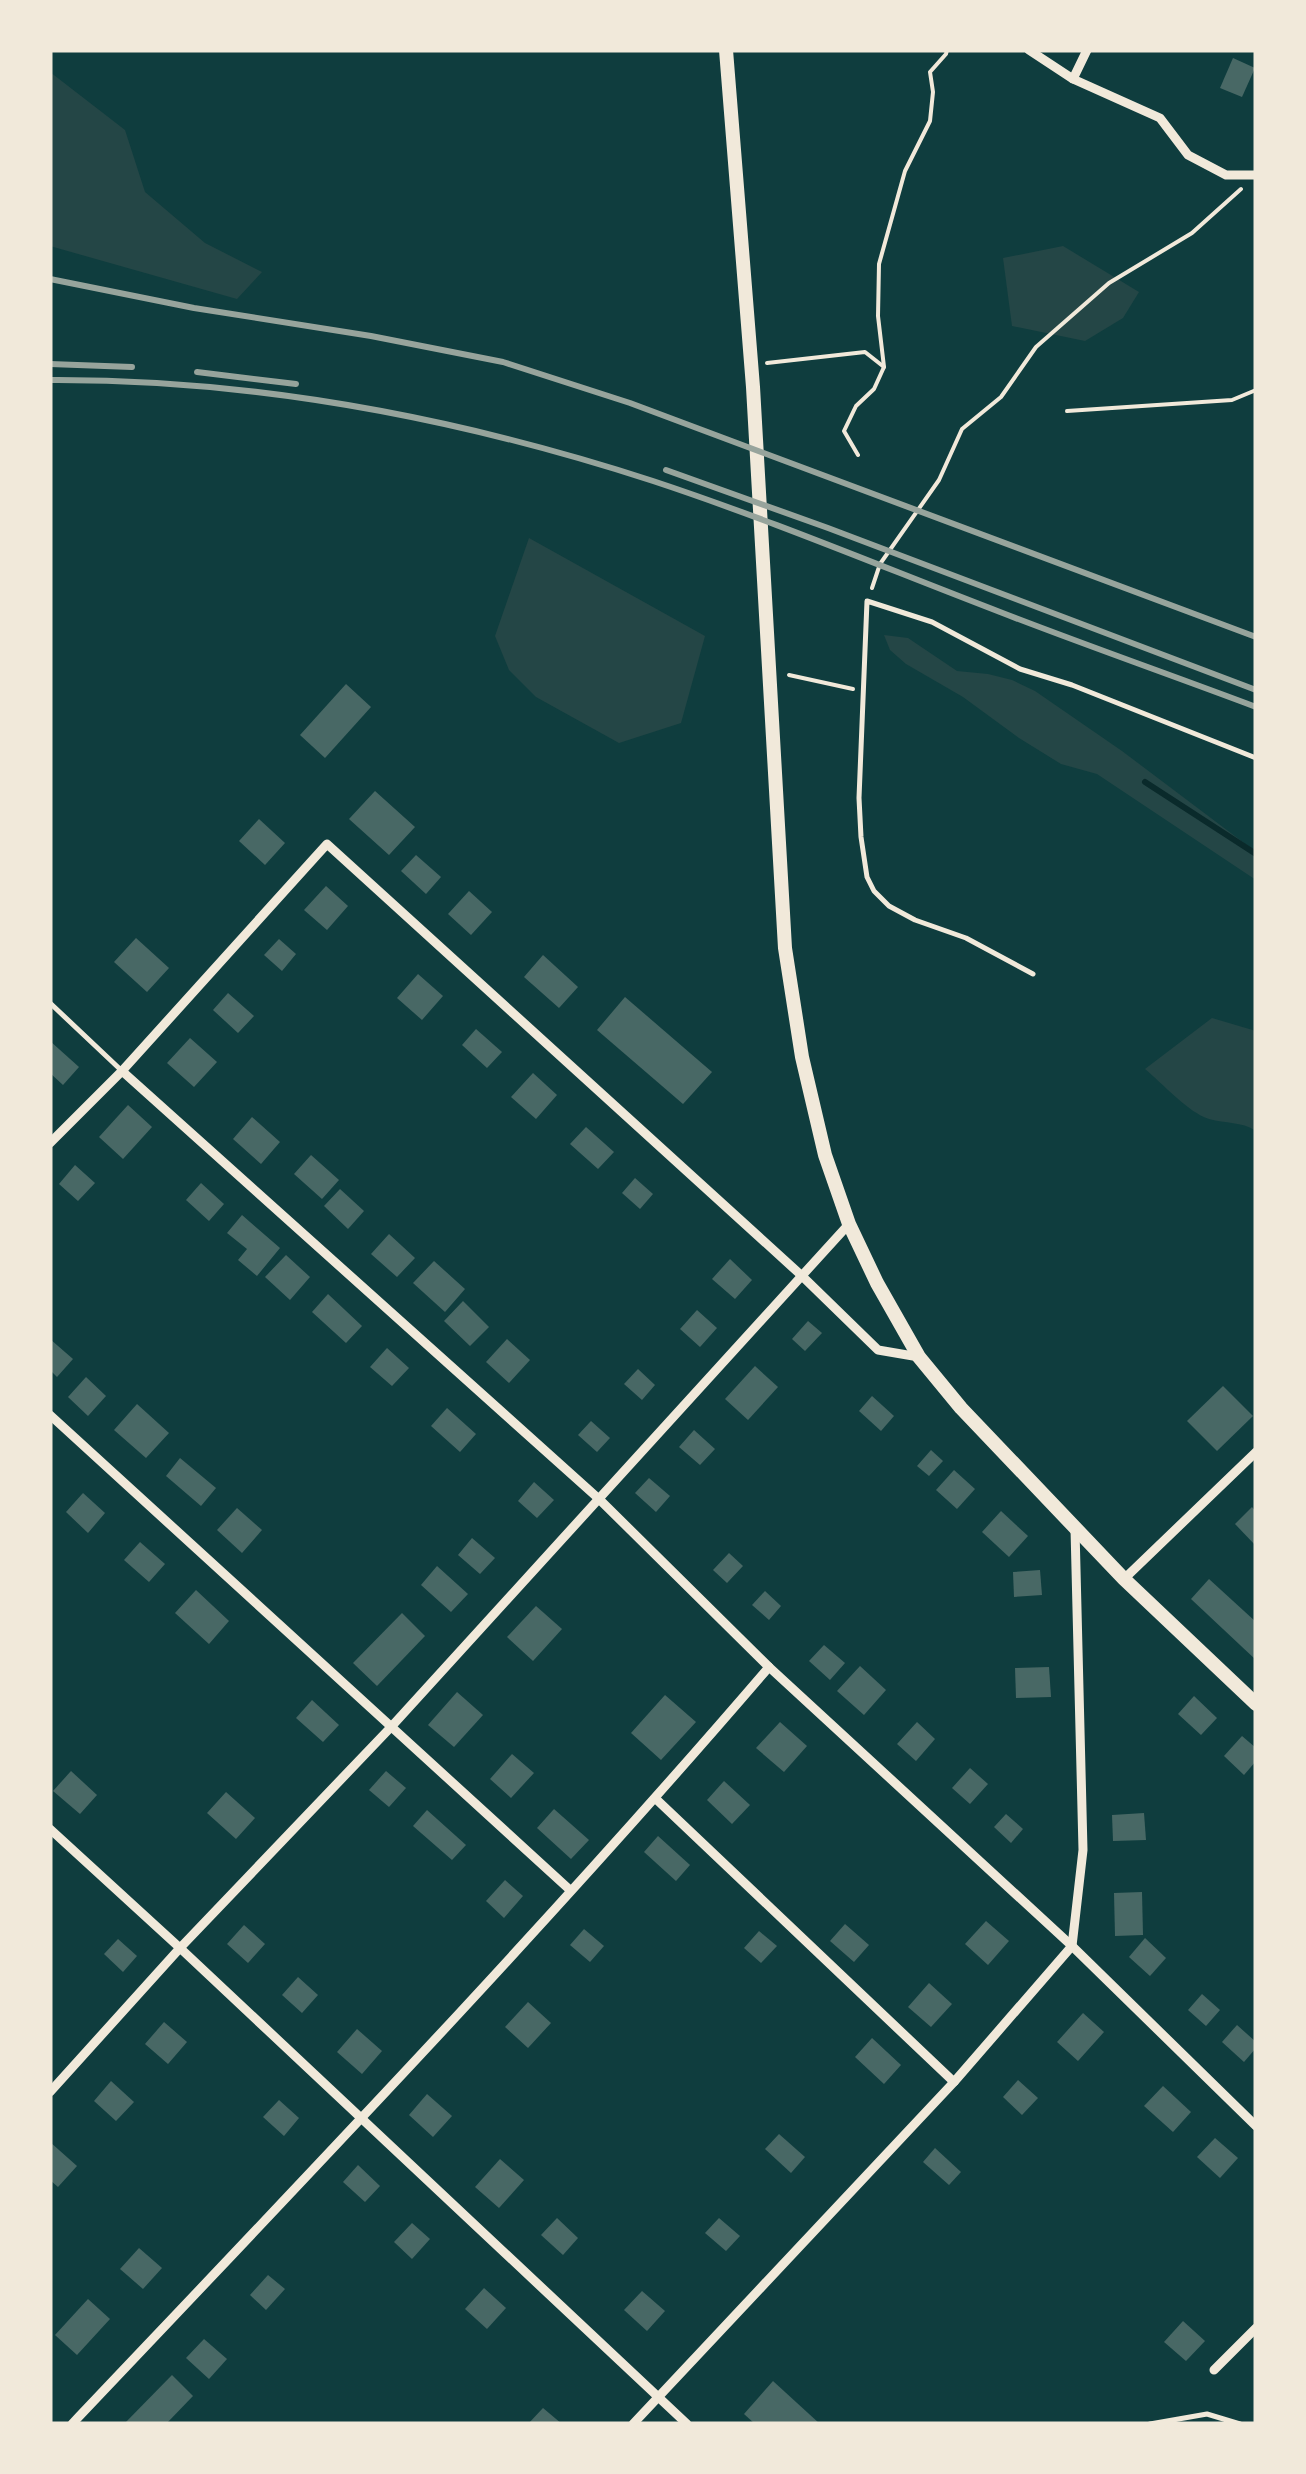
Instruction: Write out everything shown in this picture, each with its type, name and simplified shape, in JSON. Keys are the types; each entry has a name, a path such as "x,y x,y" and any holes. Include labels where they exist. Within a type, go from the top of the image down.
{"main road":[{"path":"726,50 753,387 785,948 802,1056 825,1155 849,1224 919,1357 961,1408 1124,1579 1256,1704"}],"street":[{"path":"1029,50 1072,79 1160,118 1188,155 1226,175 1256,176"},
{"path":"1072,79 1086,50"},
{"path":"50,1143 122,1070 328,844 801,1275 878,1350 919,1357"},
{"path":"122,1070 599,1499 769,1667 1072,1946 1256,2126"},
{"path":"50,2092 180,1948 392,1726 849,1224"},
{"path":"50,1415 570,1890"},
{"path":"1124,1579 1256,1452"},
{"path":"633,2424 954,2082 1072,1946 1083,1850 1075,1527"},
{"path":"72,2424 656,1799 769,1667"},
{"path":"656,1799 954,2082"},
{"path":"50,1830 687,2424"},
{"path":"1214,2370 1256,2328"}],"lane":[{"path":"1033,974 966,938 888,906 867,877 859,798 868,602 932,622 1020,669 1072,685 1256,758"},
{"path":"50,1003 122,1070"},
{"path":"1150,2424 1206,2414 1240,2424"}],"path":[{"path":"858,455 844,431 856,406 874,389 884,367 878,316 880,264 906,172 930,121 930,72 947,50"},
{"path":"868,602 880,564 938,480 962,429 1001,396 1036,347 1109,284 1192,233 1243,188"},
{"path":"763,363 865,352 884,367"},
{"path":"1067,412 1232,400 1256,390"},
{"path":"785,674 862,691"}],"shaded area":[{"path":"50,72 125,130 145,192 205,243 262,272 237,299 50,246"},
{"path":"1063,246 1139,292 1123,318 1085,341 1012,326 1003,258"},
{"path":"529,538 705,636 681,723 619,743 536,697 509,670 495,636"},
{"path":"884,635 908,638 957,671 1012,680 1035,691 1256,852 1256,880 1097,774 1061,764 963,697 906,664 890,650"},
{"path":"1212,1018 1256,1031 1256,1131 1201,1116 1145,1069"}],"building":[{"path":"1233,58 1255,68 1242,97 1220,88"},
{"path":"346,684 371,707 325,758 300,735"},
{"path":"375,791 415,827 389,855 349,819"},
{"path":"259,819 285,843 265,865 239,841"},
{"path":"416,855 441,877 426,894 401,871"},
{"path":"326,886 348,906 327,930 304,910"},
{"path":"469,891 492,912 471,935 448,914"},
{"path":"136,938 169,968 147,992 114,962"},
{"path":"279,939 296,954 282,971 264,955"},
{"path":"543,955 578,987 559,1008 524,977"},
{"path":"418,974 443,996 422,1020 397,998"},
{"path":"228,993 254,1016 238,1033 213,1010"},
{"path":"625,997 712,1072 683,1104 597,1030"},
{"path":"476,1029 502,1052 487,1068 462,1045"},
{"path":"190,1038 217,1062 194,1087 167,1063"},
{"path":"50,1041 79,1067 63,1085 50,1073"},
{"path":"533,1073 557,1095 536,1119 511,1097"},
{"path":"128,1105 152,1127 123,1159 99,1137"},
{"path":"252,1117 280,1142 261,1164 233,1139"},
{"path":"586,1127 614,1152 598,1169 570,1144"},
{"path":"311,1155 339,1180 322,1199 294,1174"},
{"path":"75,1165 95,1183 78,1201 59,1184"},
{"path":"635,1178 653,1194 640,1209 622,1193"},
{"path":"201,1183 224,1204 209,1221 186,1200"},
{"path":"340,1189 364,1211 348,1229 324,1206"},
{"path":"242,1215 280,1248 257,1276 238,1260 247,1249 227,1233"},
{"path":"389,1234 415,1258 397,1277 371,1254"},
{"path":"286,1255 310,1277 290,1300 265,1277"},
{"path":"730,1259 752,1280 735,1299 712,1279"},
{"path":"434,1261 465,1289 445,1312 413,1283"},
{"path":"328,1294 362,1326 346,1343 312,1312"},
{"path":"463,1301 489,1327 470,1346 444,1321"},
{"path":"697,1310 717,1328 700,1347 680,1329"},
{"path":"808,1321 822,1333 805,1351 792,1339"},
{"path":"50,1339 73,1359 57,1377 50,1370"},
{"path":"507,1339 530,1360 509,1383 486,1362"},
{"path":"387,1348 409,1368 392,1386 370,1367"},
{"path":"755,1366 778,1387 748,1420 725,1399"},
{"path":"638,1369 655,1385 642,1400 624,1384"},
{"path":"86,1377 106,1396 88,1416 68,1397"},
{"path":"1223,1386 1253,1416 1217,1451 1187,1421"},
{"path":"872,1396 894,1416 881,1431 859,1411"},
{"path":"137,1404 169,1433 146,1458 114,1430"},
{"path":"447,1408 476,1434 460,1452 431,1426"},
{"path":"591,1421 610,1438 597,1452 578,1435"},
{"path":"694,1430 715,1449 700,1465 679,1447"},
{"path":"931,1450 943,1461 929,1476 917,1466"},
{"path":"180,1458 216,1488 201,1506 166,1476"},
{"path":"954,1470 975,1489 957,1509 936,1490"},
{"path":"649,1478 670,1496 656,1512 635,1493"},
{"path":"534,1482 554,1500 537,1518 518,1501"},
{"path":"83,1493 105,1513 88,1533 66,1512"},
{"path":"1252,1507 1256,1512 1256,1546 1235,1524"},
{"path":"237,1508 262,1530 242,1553 217,1530"},
{"path":"1001,1511 1028,1536 1009,1557 982,1532"},
{"path":"472,1538 495,1558 480,1574 458,1555"},
{"path":"140,1542 165,1564 149,1582 124,1560"},
{"path":"729,1553 743,1566 727,1583 713,1570"},
{"path":"437,1566 468,1594 451,1612 421,1585"},
{"path":"1040,1570 1042,1595 1014,1597 1013,1572"},
{"path":"1209,1579 1256,1622 1256,1660 1191,1599"},
{"path":"196,1590 229,1621 209,1644 175,1613"},
{"path":"765,1591 781,1606 769,1620 752,1605"},
{"path":"536,1606 562,1629 533,1661 507,1637"},
{"path":"402,1613 425,1636 377,1686 353,1663"},
{"path":"824,1645 845,1663 830,1680 809,1661"},
{"path":"860,1666 886,1690 864,1715 837,1691"},
{"path":"1049,1667 1051,1697 1016,1698 1015,1668"},
{"path":"457,1692 483,1715 454,1747 428,1725"},
{"path":"665,1695 696,1722 661,1760 631,1733"},
{"path":"1194,1696 1217,1718 1201,1735 1178,1714"},
{"path":"312,1700 339,1725 323,1742 296,1718"},
{"path":"780,1722 807,1746 784,1772 756,1748"},
{"path":"917,1722 935,1739 916,1761 897,1744"},
{"path":"1242,1736 1256,1748 1256,1761 1244,1775 1224,1756"},
{"path":"512,1754 534,1773 511,1798 490,1779"},
{"path":"970,1768 988,1784 970,1804 952,1788"},
{"path":"71,1771 97,1795 80,1814 53,1791"},
{"path":"386,1771 406,1788 389,1807 369,1790"},
{"path":"724,1781 750,1805 732,1824 707,1800"},
{"path":"226,1792 255,1818 236,1839 207,1813"},
{"path":"554,1809 589,1840 571,1859 537,1828"},
{"path":"427,1810 466,1845 452,1860 413,1826"},
{"path":"1144,1813 1146,1840 1113,1841 1112,1815"},
{"path":"1006,1814 1023,1829 1011,1843 994,1827"},
{"path":"658,1836 690,1865 676,1881 644,1852"},
{"path":"505,1880 523,1896 504,1918 486,1901"},
{"path":"1142,1892 1143,1935 1115,1936 1114,1893"},
{"path":"986,1921 1009,1941 988,1965 965,1944"},
{"path":"845,1924 869,1945 854,1962 830,1941"},
{"path":"244,1925 265,1944 248,1963 227,1944"},
{"path":"584,1929 604,1946 590,1962 570,1945"},
{"path":"759,1931 777,1946 761,1963 744,1948"},
{"path":"1145,1938 1166,1958 1150,1976 1129,1957"},
{"path":"118,1939 137,1956 123,1972 104,1954"},
{"path":"298,1977 318,1995 302,2013 282,1995"},
{"path":"929,1983 952,2004 931,2027 908,2007"},
{"path":"1202,1994 1220,2010 1206,2026 1188,2010"},
{"path":"528,2002 551,2023 528,2048 505,2027"},
{"path":"1083,2013 1104,2032 1078,2061 1057,2042"},
{"path":"164,2022 187,2042 168,2064 145,2044"},
{"path":"1237,2025 1256,2042 1256,2048 1244,2062 1222,2042"},
{"path":"357,2029 382,2051 362,2074 337,2052"},
{"path":"872,2038 901,2065 884,2084 855,2057"},
{"path":"1018,2080 1038,2098 1022,2115 1003,2097"},
{"path":"111,2081 134,2102 116,2121 94,2101"},
{"path":"1163,2086 1191,2112 1173,2132 1144,2106"},
{"path":"427,2094 452,2116 433,2137 409,2115"},
{"path":"279,2100 299,2118 284,2136 263,2117"},
{"path":"779,2134 805,2157 791,2173 765,2149"},
{"path":"1215,2138 1238,2158 1220,2178 1197,2157"},
{"path":"50,2142 77,2166 58,2187 50,2180"},
{"path":"935,2148 961,2172 949,2185 923,2162"},
{"path":"500,2159 524,2180 499,2208 475,2187"},
{"path":"358,2165 380,2186 365,2202 343,2182"},
{"path":"557,2218 578,2238 563,2255 541,2235"},
{"path":"719,2218 740,2236 726,2251 705,2233"},
{"path":"412,2223 430,2239 412,2259 394,2242"},
{"path":"139,2248 162,2268 143,2289 120,2269"},
{"path":"268,2275 285,2289 266,2310 250,2295"},
{"path":"484,2288 506,2308 487,2329 465,2309"},
{"path":"642,2291 665,2311 647,2331 624,2310"},
{"path":"88,2299 110,2319 77,2355 55,2335"},
{"path":"1183,2321 1205,2341 1186,2361 1164,2342"},
{"path":"204,2339 227,2359 209,2379 186,2358"},
{"path":"172,2375 193,2396 166,2424 124,2424"},
{"path":"773,2381 820,2424 755,2424 744,2414"},
{"path":"543,2408 562,2424 528,2424"}],"waterway":[{"path":"1145,782 1256,854"}],"railway":[{"path":"50,279 503,362 630,403 1256,637"},
{"path":"50,364 132,367"},
{"path":"197,372 296,384"},
{"path":"50,380 127,381 279,395 355,406 506,438 653,481 741,512 1256,707"},
{"path":"666,470 1256,690"}]}
